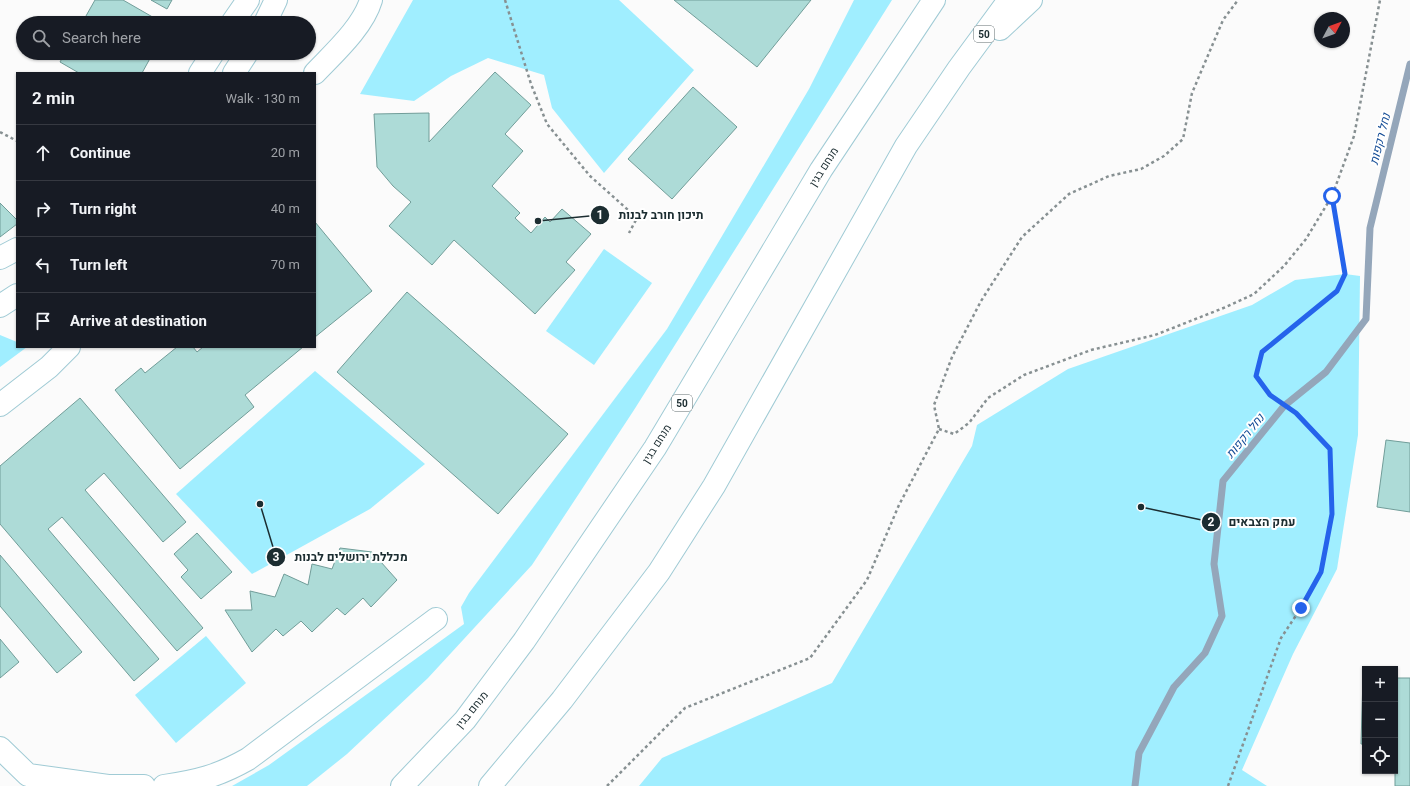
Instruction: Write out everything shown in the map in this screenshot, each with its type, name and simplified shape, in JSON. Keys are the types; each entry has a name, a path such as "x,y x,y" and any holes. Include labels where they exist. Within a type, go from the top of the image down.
{"main road":[{"path":"237,16 248,0"},
{"path":"268,16 276,0"},
{"path":"316,73 354,30 369,7 371,0"},
{"name":"מנחם בגין","path":"402,786 465,720 524,641 651,454 822,170 934,0"},
{"name":"50","path":"490,786 562,700 660,572 714,486 906,146 959,68 1009,0"},
{"path":"959,68 1031,0"},
{"path":"201,72 208,60"},
{"path":"235,72 242,60"},
{"path":"0,258 16,250"},
{"path":"0,306 16,296"},
{"path":"0,405 49,367 68,348"},
{"path":"164,786 199,781 226,771 248,759 436,619"},
{"path":"0,748 28,775 108,786 144,786"}],"path":[{"path":"505,0 510,11 531,84 547,124 590,176 637,218 629,233"},
{"path":"607,786 686,708 810,658 867,580 899,505 938,429 934,406 952,357 981,301 1022,237 1069,194 1109,176 1141,169 1164,156 1182,139 1192,93 1223,20 1238,0"},
{"path":"938,429 954,434 969,423 988,398 1024,375 1091,350 1155,335 1226,308 1254,294 1284,266 1306,239 1332,196 1354,136 1380,0"},
{"path":"0,132 16,140"},
{"path":"1228,786 1281,638 1301,608 1321,572 1332,514 1330,449 1296,413 1270,395 1256,376 1262,352 1337,291 1345,274 1332,196"}],"shaded area":[{"path":"413,0 619,0 694,70 604,173 552,108 544,75 488,58 451,76 414,101 360,94"},
{"path":"854,0 892,0 634,410 532,565 428,678 347,754 307,786 232,786 269,765 464,624 461,607 469,593 667,329 809,89"},
{"path":"604,249 652,283 594,365 546,331"},
{"path":"1345,274 1360,276 1358,435 1337,569 1293,654 1242,770 1267,786 639,786 662,758 832,683 972,446 977,425 1068,369 1252,305 1295,280"},
{"path":"0,335 16,342 16,348 26,348 0,367"},
{"path":"315,371 425,464 370,509 252,574 176,494"},
{"path":"206,636 246,683 176,743 135,695"}],"building":[{"path":"95,0 123,0 151,16 86,16"},
{"path":"151,0 172,0 167,9"},
{"path":"674,0 811,0 757,67"},
{"path":"61,60 149,60 143,72 77,72 60,62"},
{"path":"495,72 531,105 505,134 523,151 492,186 520,213 515,218 531,233 545,217 550,222 562,209 591,234 566,262 575,270 535,314 454,240 432,265 389,226 411,202 393,186 377,167 374,114 429,113 429,142"},
{"path":"693,87 737,127 672,199 628,159"},
{"path":"0,203 16,219 16,225 0,237"},
{"path":"316,223 372,291 316,336"},
{"path":"407,292 568,434 498,514 337,372"},
{"path":"176,348 194,348 197,352 202,348 302,348 245,395 254,407 180,469 115,390 141,368 145,373"},
{"path":"80,398 186,522 163,542 104,473 85,490 203,628 177,651 62,517 48,529 159,659 134,681 0,524 0,466"},
{"path":"1386,440 1410,443 1410,512 1377,507"},
{"path":"197,533 232,572 201,599 181,577 188,570 174,554"},
{"path":"340,548 372,552 397,580 371,607 363,598 345,615 337,608 312,632 301,621 283,636 276,629 252,652 225,610 252,610 250,591 275,597 284,574 308,585 312,564 332,569"},
{"path":"0,555 82,652 57,673 0,606"},
{"path":"0,639 19,662 0,678"},
{"path":"1398,678 1410,678 1410,786 1395,786 1395,774 1398,774"},
{"path":"1362,710 1362,744 1361,744"}],"waterway":[{"name":"נחל רקפות","path":"1135,786 1139,753 1174,687 1205,653 1222,616 1214,564 1223,481 1284,406 1326,372 1366,319 1370,228 1410,64"}],"place":[{"name":"תיכון חורב לבנות","path":"538,221"},
{"name":"מכללת ירושלים לבנות","path":"260,504"},
{"name":"עמק הצבאים","path":"1141,507"}],"route":[{"path":"1301,608 1321,572 1332,514 1330,449 1296,413 1270,395 1256,376 1262,352 1337,291 1345,274 1332,196"}]}
